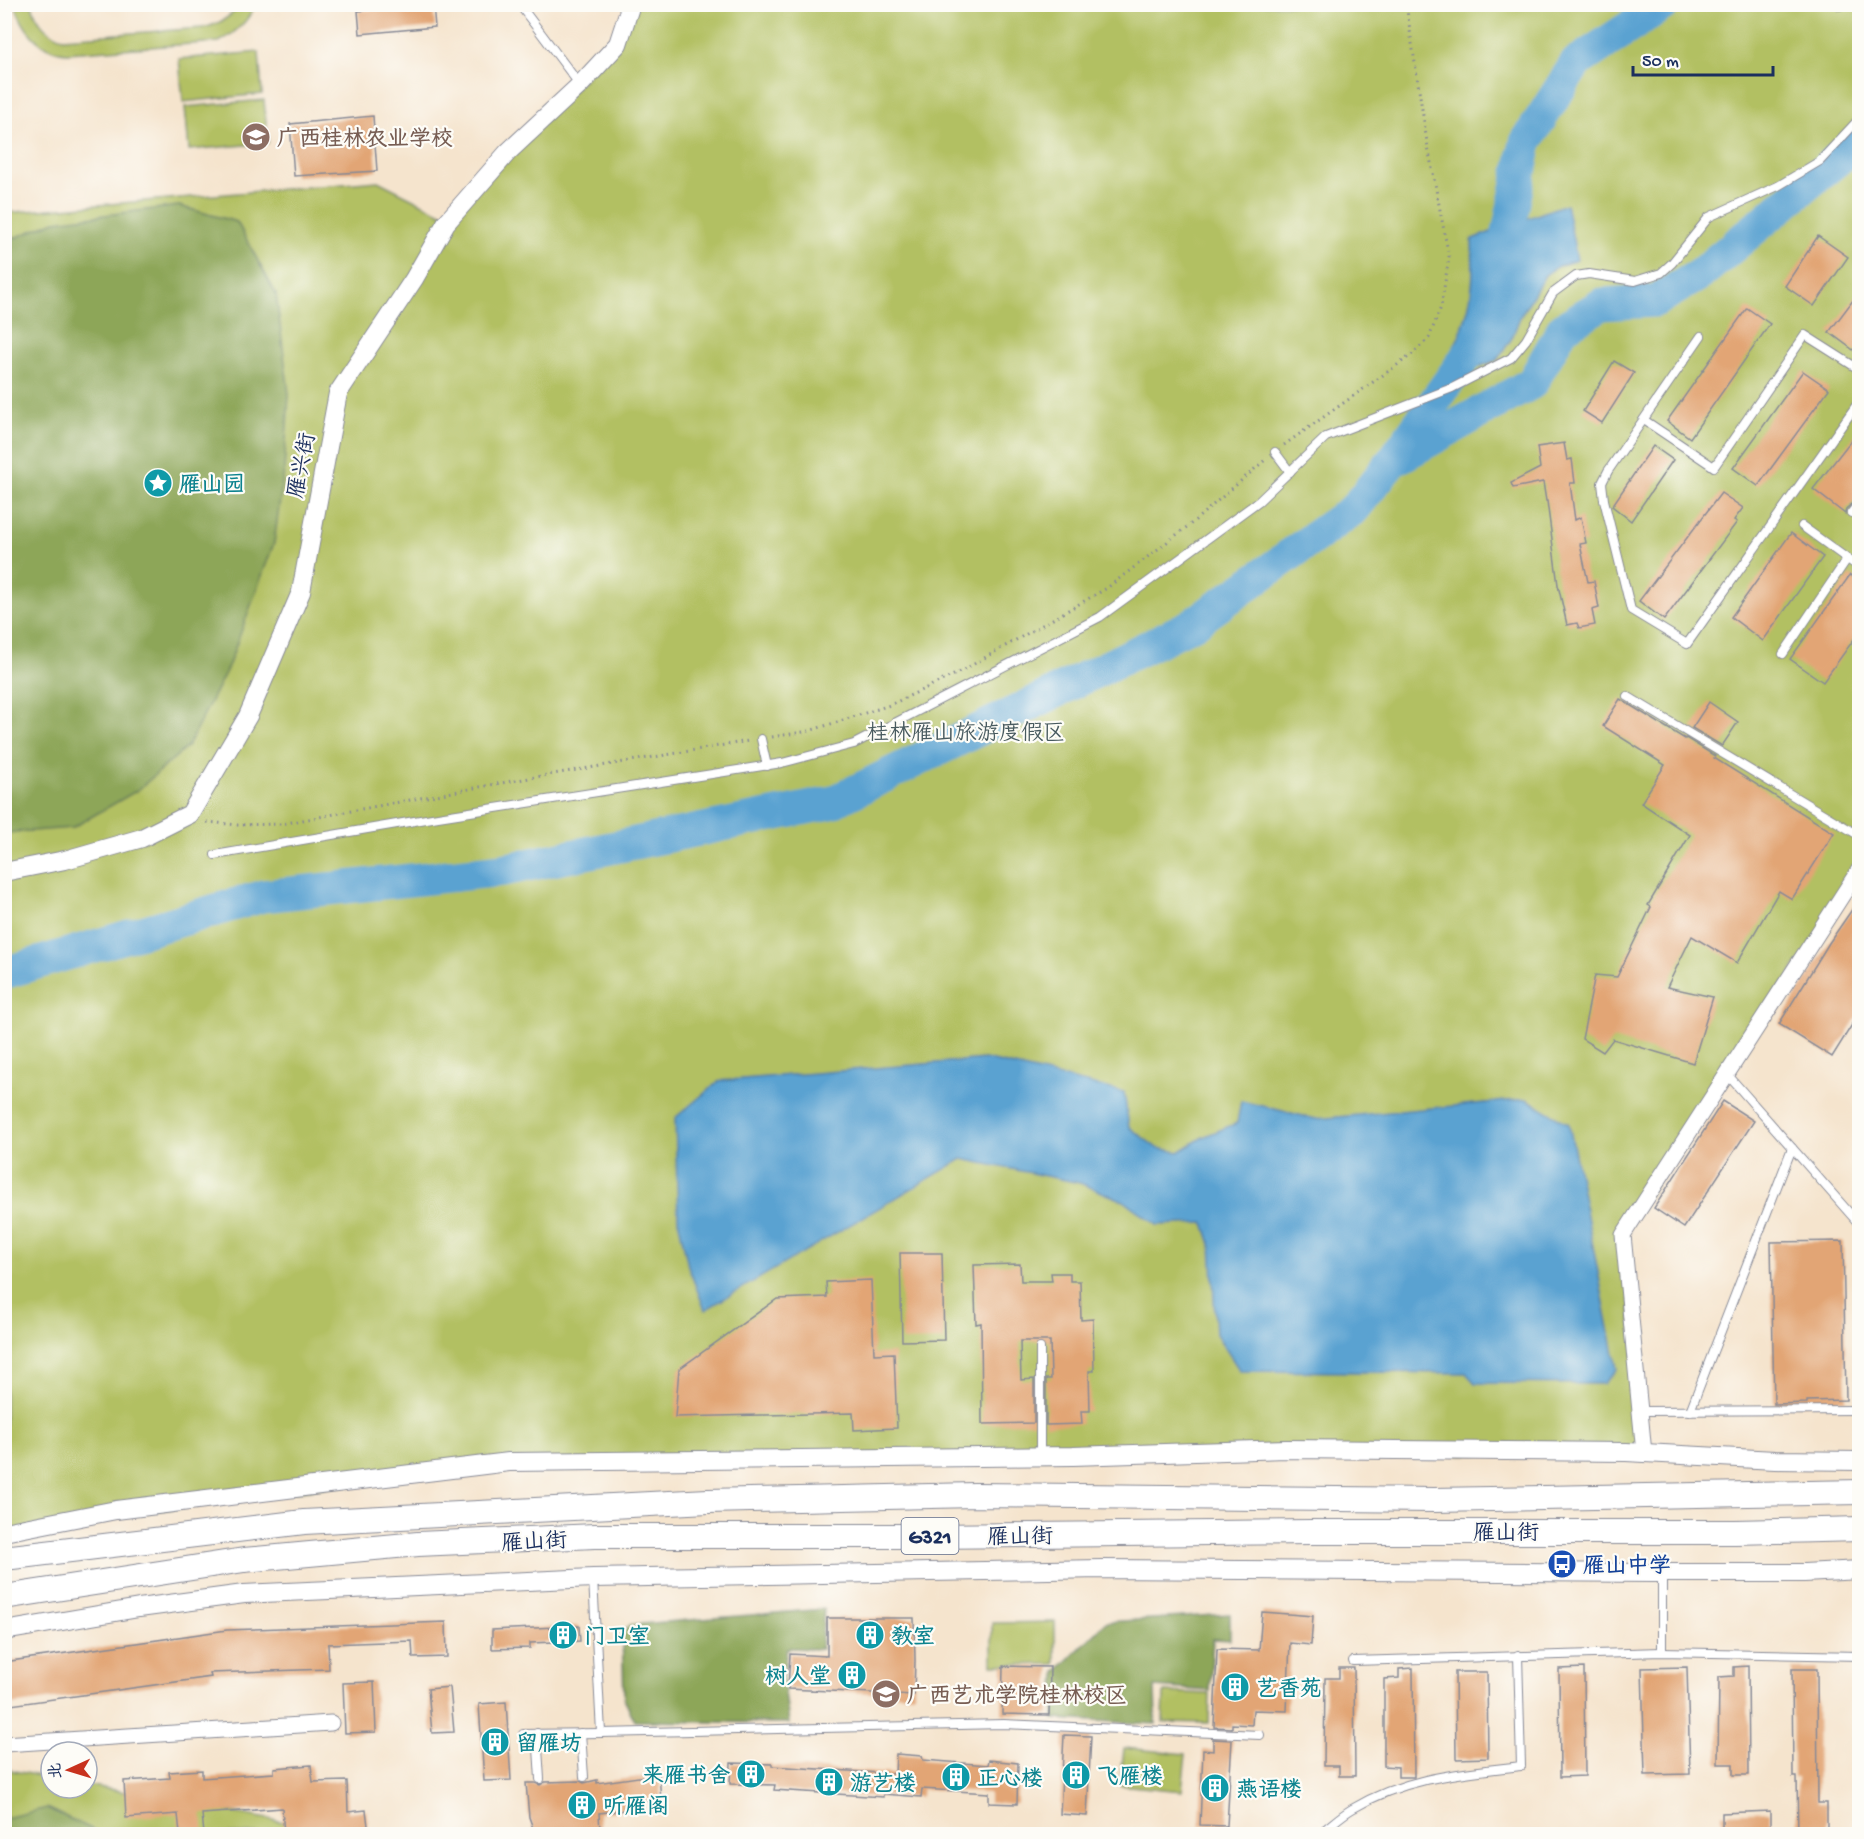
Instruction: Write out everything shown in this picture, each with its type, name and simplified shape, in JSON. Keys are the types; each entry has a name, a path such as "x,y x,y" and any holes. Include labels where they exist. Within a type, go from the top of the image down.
{"highway":[{"name":"雁山街","path":"4,1558 304,1522 708,1501 975,1495 1434,1500 1860,1492"},
{"name":"雁山街","path":"4,1597 255,1559 418,1544 595,1536 1735,1532 1860,1528"}],"street":[{"name":"雁兴街","path":"4,872 65,861 142,838 190,814 248,716 301,592 338,393 414,279 446,223 508,152 580,85 618,44 631,4"},
{"path":"1644,1453 1623,1235 1860,868"},
{"path":"4,1532 116,1510 509,1462 1040,1456 1286,1449 1644,1453 1775,1460 1860,1461"},
{"path":"4,1631 139,1608 244,1594 594,1578 1101,1569 1662,1573 1804,1573 1860,1570"},
{"path":"4,1744 331,1723"}],"lane":[{"path":"519,4 580,85"},
{"path":"215,855 438,817 767,766 854,744 1100,617 1259,501 1326,437 1452,388 1510,358 1526,340 1549,299 1560,287 1583,275 1600,275 1635,281 1660,273 1672,263 1709,217 1778,186 1820,161 1860,118"},
{"path":"1644,420 1714,467 1805,335 1860,370"},
{"path":"1701,336 1602,483 1603,496 1631,610 1687,644 1860,400"},
{"path":"1275,452 1290,472"},
{"path":"1851,513 1860,501"},
{"path":"1802,526 1860,568"},
{"path":"1783,654 1847,559"},
{"path":"1627,696 1860,836"},
{"path":"761,739 767,766"},
{"path":"1727,1074 1860,1225"},
{"path":"1690,1411 1792,1148"},
{"path":"1040,1348 1040,1456"},
{"path":"1640,1411 1860,1410"},
{"path":"1662,1573 1662,1652"},
{"path":"594,1578 601,1733"},
{"path":"1353,1661 1662,1652 1860,1656"},
{"path":"1319,1834 1351,1810 1406,1784 1439,1777 1521,1766 1518,1655"},
{"path":"523,1734 1004,1724 1260,1735"},
{"path":"537,1733 540,1779"},
{"path":"581,1733 584,1777"}],"path":[{"path":"207,822 238,825 281,824 512,781 809,731 890,705 958,673 1107,588 1192,523 1275,452 1410,356 1429,338 1441,307 1449,257 1427,142 1406,4"}],"green space":[{"path":"15,5 32,5 43,26 63,38 202,28 223,20 240,5 255,5 240,26 219,42 67,53 48,48 40,43 28,30"},
{"name":"桂林雁山旅游度假区","path":"631,5 1859,5 1859,868 1623,1235 1644,1453 509,1462 5,1532 5,213 378,181 451,218 618,44"},
{"path":"259,52 262,94 183,102 179,59"},
{"path":"264,100 268,143 189,150 185,107"},
{"name":"雁山园","path":"179,206 237,222 276,294 289,394 284,471 274,543 228,667 188,746 138,790 72,828 5,833 5,242 55,221"},
{"path":"824,1609 821,1649 787,1648 783,1677 789,1723 635,1721 624,1699 622,1633 629,1625"},
{"path":"1230,1614 1230,1640 1213,1639 1210,1691 1155,1687 1156,1724 1054,1719 1056,1672 1106,1622"},
{"path":"1055,1622 1055,1664 992,1665 992,1623"},
{"path":"1164,1692 1210,1694 1209,1723 1163,1722"},
{"path":"1124,1748 1186,1754 1182,1791 1120,1785"},
{"path":"4,1769 39,1776 39,1800 99,1800 99,1787 348,1834 5,1834"},
{"path":"47,1808 102,1834 5,1834 5,1818"}],"water":[{"path":"1566,204 1577,260 1558,266 1545,275 1520,317 1512,338 1497,360 1436,383 1459,336 1467,312 1473,280 1472,239"},
{"path":"985,1059 1124,1092 1129,1127 1157,1148 1179,1152 1203,1137 1237,1123 1241,1101 1316,1119 1527,1099 1569,1124 1617,1369 1603,1384 1475,1383 1466,1373 1240,1371 1216,1334 1211,1244 1204,1223 1157,1225 1124,1201 1080,1183 962,1159 705,1310 688,1266 678,1219 675,1118 719,1081"}],"building":[{"path":"433,4 435,27 360,34 358,11"},
{"path":"373,116 377,171 294,176 290,124"},
{"path":"1818,236 1848,257 1814,306 1785,286"},
{"path":"1860,291 1860,355 1829,332"},
{"path":"1747,308 1770,324 1690,438 1667,421"},
{"path":"1614,361 1634,373 1602,423 1583,411"},
{"path":"1803,371 1829,389 1758,486 1733,468"},
{"path":"1860,429 1860,496 1846,509 1845,514 1813,489"},
{"path":"1564,443 1567,460 1572,459 1575,483 1570,483 1575,520 1581,517 1586,543 1580,544 1588,582 1594,581 1599,608 1592,610 1595,625 1579,628 1577,623 1567,625 1558,585 1543,482 1513,488 1511,483 1540,468 1537,447"},
{"path":"1653,446 1673,460 1631,521 1612,506"},
{"path":"1721,493 1743,508 1734,520 1737,522 1664,620 1639,601"},
{"path":"1791,533 1823,557 1763,641 1731,617"},
{"path":"1850,575 1860,581 1860,631 1823,682 1790,659"},
{"path":"1620,699 1715,756 1714,758 1834,833 1792,899 1779,891 1737,963 1692,936 1667,987 1713,997 1693,1063 1613,1039 1603,1052 1582,1039 1595,975 1617,977 1651,907 1648,905 1690,835 1641,803 1665,765 1603,726"},
{"path":"1709,702 1738,722 1722,746 1692,728"},
{"path":"1860,898 1860,1012 1832,1057 1779,1024"},
{"path":"1723,1101 1754,1121 1684,1228 1654,1208"},
{"path":"1843,1241 1846,1400 1774,1404 1771,1242"},
{"path":"900,1253 942,1253 944,1340 902,1341"},
{"path":"1020,1264 1021,1281 1052,1281 1051,1273 1070,1273 1070,1281 1080,1281 1081,1320 1093,1319 1094,1371 1089,1371 1090,1411 1081,1411 1082,1424 1046,1425 1046,1379 1051,1379 1050,1341 1020,1341 1021,1380 1034,1379 1034,1423 982,1424 981,1323 976,1324 974,1265"},
{"path":"871,1280 874,1354 894,1353 897,1428 854,1430 853,1413 675,1417 679,1369 777,1299 827,1297 826,1282"},
{"path":"1262,1612 1313,1616 1311,1645 1290,1643 1287,1711 1253,1710 1252,1725 1232,1724 1232,1728 1214,1727 1217,1649 1259,1650"},
{"path":"827,1618 914,1618 914,1695 788,1689 790,1654 827,1656"},
{"path":"446,1622 447,1657 413,1658 412,1641 328,1644 329,1669 210,1673 211,1677 4,1706 4,1662 227,1630"},
{"path":"579,1626 580,1641 530,1643 530,1648 492,1649 492,1630"},
{"path":"1003,1666 1050,1667 1049,1715 1002,1714"},
{"path":"1748,1666 1749,1775 1733,1775 1733,1764 1718,1764 1719,1677 1734,1676 1734,1667"},
{"path":"1687,1667 1690,1774 1645,1775 1642,1668"},
{"path":"1339,1668 1354,1668 1355,1776 1339,1776 1339,1766 1324,1766 1325,1678 1339,1678"},
{"path":"1413,1668 1414,1777 1398,1777 1398,1767 1384,1766 1384,1679 1399,1678 1399,1669"},
{"path":"1584,1668 1585,1776 1560,1777 1559,1669"},
{"path":"1792,1669 1817,1669 1818,1803 1827,1803 1827,1834 1798,1834 1797,1777 1793,1777"},
{"path":"1455,1672 1487,1672 1488,1758 1456,1759"},
{"path":"374,1682 376,1732 345,1733 343,1683"},
{"path":"450,1687 454,1732 432,1733 428,1689"},
{"name":"留雁坊","path":"506,1702 511,1780 484,1781 479,1704"},
{"name":"飞雁楼","path":"1064,1735 1091,1736 1087,1816 1060,1814"},
{"name":"燕语楼","path":"1213,1739 1232,1740 1227,1826 1200,1825 1203,1750 1213,1751"},
{"path":"896,1754 922,1756 923,1760 988,1765 989,1760 1018,1763 1017,1804 989,1803 989,1793 922,1789 921,1797 883,1794 883,1797 774,1790 775,1785 730,1784 731,1763 895,1774"},
{"path":"311,1765 313,1782 347,1781 348,1812 366,1810 369,1834 284,1834 282,1808 202,1814 204,1834 180,1834 178,1814 126,1818 124,1781 170,1778 169,1772 202,1770 202,1778 274,1773 274,1768"},
{"name":"听雁阁","path":"659,1774 661,1800 635,1803 636,1809 599,1813 600,1831 535,1834 529,1817 526,1783 540,1785 545,1782 580,1781 584,1783 597,1780 597,1783"},
{"path":"1770,1811 1770,1834 1722,1834 1722,1813"}],"waterway":[{"path":"1501,268 1526,142 1576,63 1664,4"},
{"path":"1402,456 1532,383 1563,328 1602,304 1655,301 1699,275 1860,141"},
{"path":"4,973 263,896 503,870 831,803 1193,624 1354,509 1393,460 1479,339"}],"place":[{"name":"广西桂林农业学校","path":"256,137"},
{"name":"雁山园","path":"158,483"},
{"name":"雁山中学","path":"1562,1564"},
{"name":"门卫室","path":"563,1635"},
{"name":"教室","path":"870,1635"},
{"name":"树人堂","path":"852,1675"},
{"name":"艺香苑","path":"1235,1687"},
{"name":"广西艺术学院桂林校区","path":"886,1694"},
{"name":"留雁坊","path":"495,1742"},
{"name":"来雁书舍","path":"751,1774"},
{"name":"飞雁楼","path":"1076,1775"},
{"name":"正心楼","path":"956,1777"},
{"name":"游艺楼","path":"829,1782"},
{"name":"燕语楼","path":"1215,1788"},
{"name":"听雁阁","path":"582,1805"}]}
